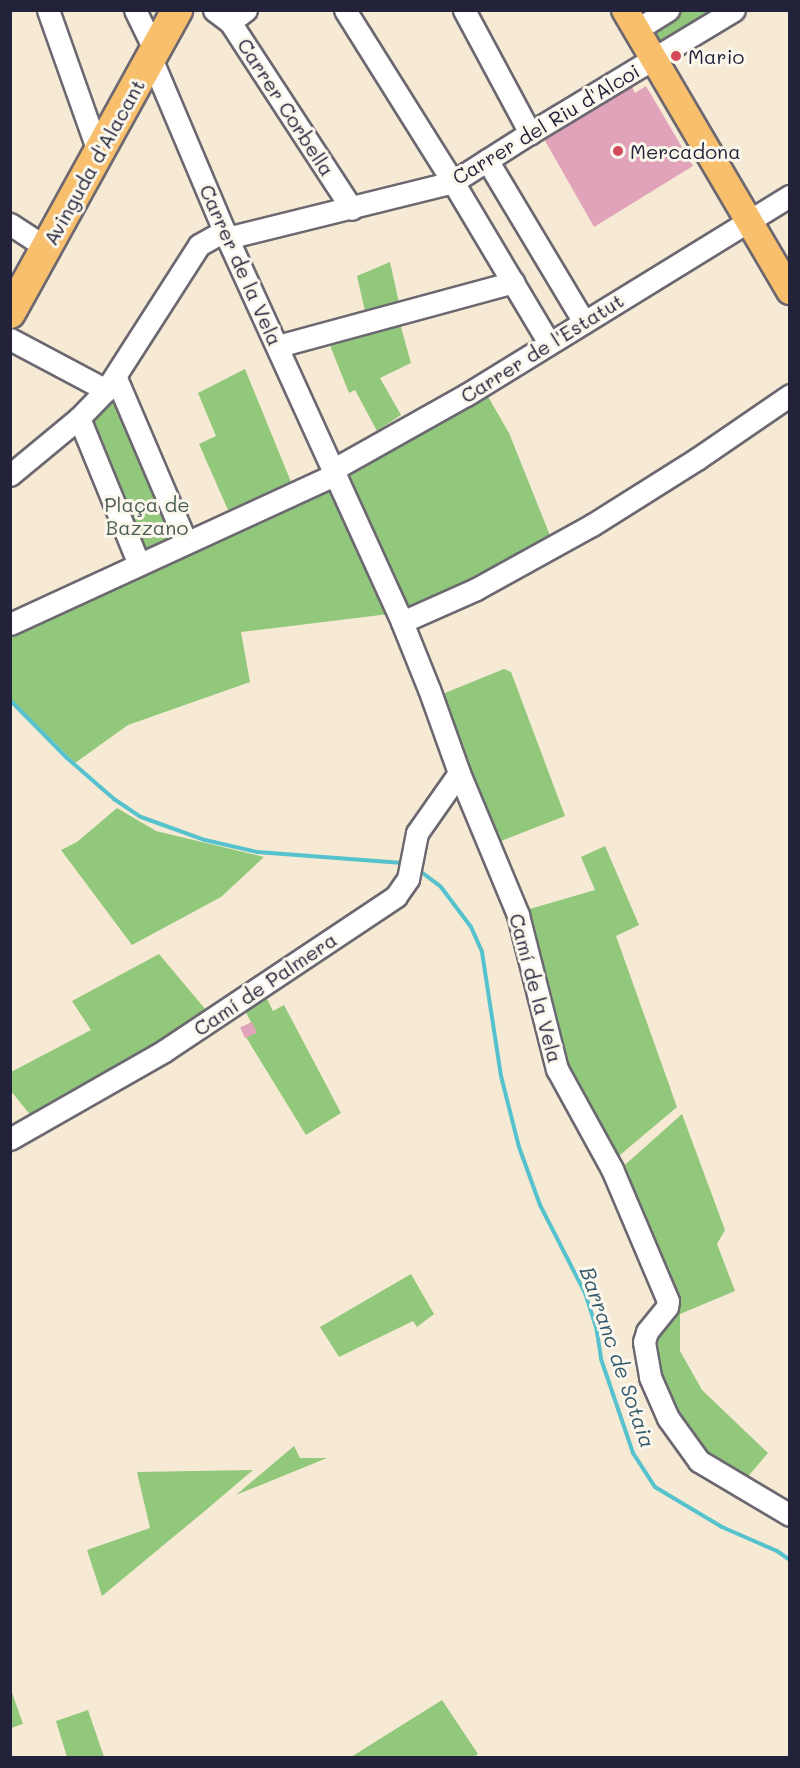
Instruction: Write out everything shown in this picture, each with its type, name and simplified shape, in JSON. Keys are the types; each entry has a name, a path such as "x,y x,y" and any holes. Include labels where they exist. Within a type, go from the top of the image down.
{"highway":[{"name":"Avinguda d'Alacant","path":"10,314 177,10"}],"main road":[{"path":"630,20 789,291"}],"street":[{"path":"48,10 99,154"},
{"name":"Carrer de la Vela","path":"135,10 226,234 335,472"},
{"path":"345,10 453,182 549,343"},
{"path":"464,10 530,133"},
{"path":"630,20 668,10"},
{"name":"Carrer del Riu d'Alcoi","path":"10,475 79,418 111,384 199,245 226,234 352,209 453,182 734,10"},
{"name":"Carrer Corbella","path":"230,14 352,209"},
{"path":"488,160 584,322"},
{"name":"Carrer de l'Estatut","path":"10,624 335,472 451,404 789,196"},
{"path":"10,224 47,248"},
{"path":"278,346 513,282"},
{"path":"10,339 111,384 186,542"},
{"path":"402,622 476,589 592,525 697,459 789,395"},
{"path":"79,418 139,564"},
{"name":"Camí de la Vela","path":"335,472 402,622 459,773 518,915 557,1069 612,1169 668,1301 667,1307 647,1332 644,1342 650,1377 668,1418 699,1461 789,1515"},
{"name":"Camí de Palmera","path":"10,1139 164,1051 396,896 408,879 417,833 459,773"}],"green space":[{"path":"677,11 722,11 658,49 648,28"},
{"path":"390,262 399,303 365,311 357,276"},
{"path":"399,320 411,363 380,378 401,415 377,431 355,390 349,393 327,338"},
{"path":"245,369 291,482 228,510 199,444 216,436 198,393"},
{"path":"487,395 509,433 553,543 406,616 341,476"},
{"name":"Plaça de Bazzano","path":"115,396 175,537 143,551 83,410"},
{"path":"335,486 389,614 241,632 250,682 128,725 75,763 11,699 10,628"},
{"path":"504,669 511,672 565,816 491,845 435,697"},
{"path":"117,808 156,831 264,857 221,897 132,945 61,850 77,842"},
{"path":"605,846 639,925 616,936 677,1107 620,1155 609,1155 563,1076 526,910 595,890 581,857"},
{"path":"159,954 211,1016 36,1122 11,1091 11,1072 91,1030 72,1001"},
{"path":"264,993 273,1011 284,1005 341,1113 306,1135 241,1029 251,1022 243,1007"},
{"path":"682,1114 725,1230 717,1244 735,1291 680,1314 680,1351 702,1390 768,1453 739,1487 699,1452 665,1405 648,1347 664,1319 617,1172"},
{"path":"411,1274 434,1314 417,1327 413,1321 339,1357 320,1327"},
{"path":"294,1446 300,1458 327,1458 236,1495"},
{"path":"253,1470 102,1596 87,1550 150,1528 137,1472"},
{"path":"10,1687 23,1724 11,1728 10,1727"},
{"path":"442,1700 478,1754 473,1758 351,1757"},
{"path":"88,1710 104,1757 67,1757 56,1721"}],"building":[{"name":"Mercadona","path":"646,86 693,166 594,227 544,139 632,87 635,93"},
{"path":"252,1022 257,1033 245,1038 240,1027"}],"waterway":[{"name":"Barranc de Sotaia","path":"10,700 67,758 114,799 141,817 205,840 257,852 403,863"},
{"name":"Barranc de Sotaia","path":"416,868 441,887 471,927 482,952 501,1076 519,1147 540,1205 585,1293 596,1326 601,1359 633,1453 655,1487 722,1527 777,1551 790,1560"}],"place":[{"name":"Mario","path":"676,56"},
{"name":"Mercadona","path":"618,151"}]}
